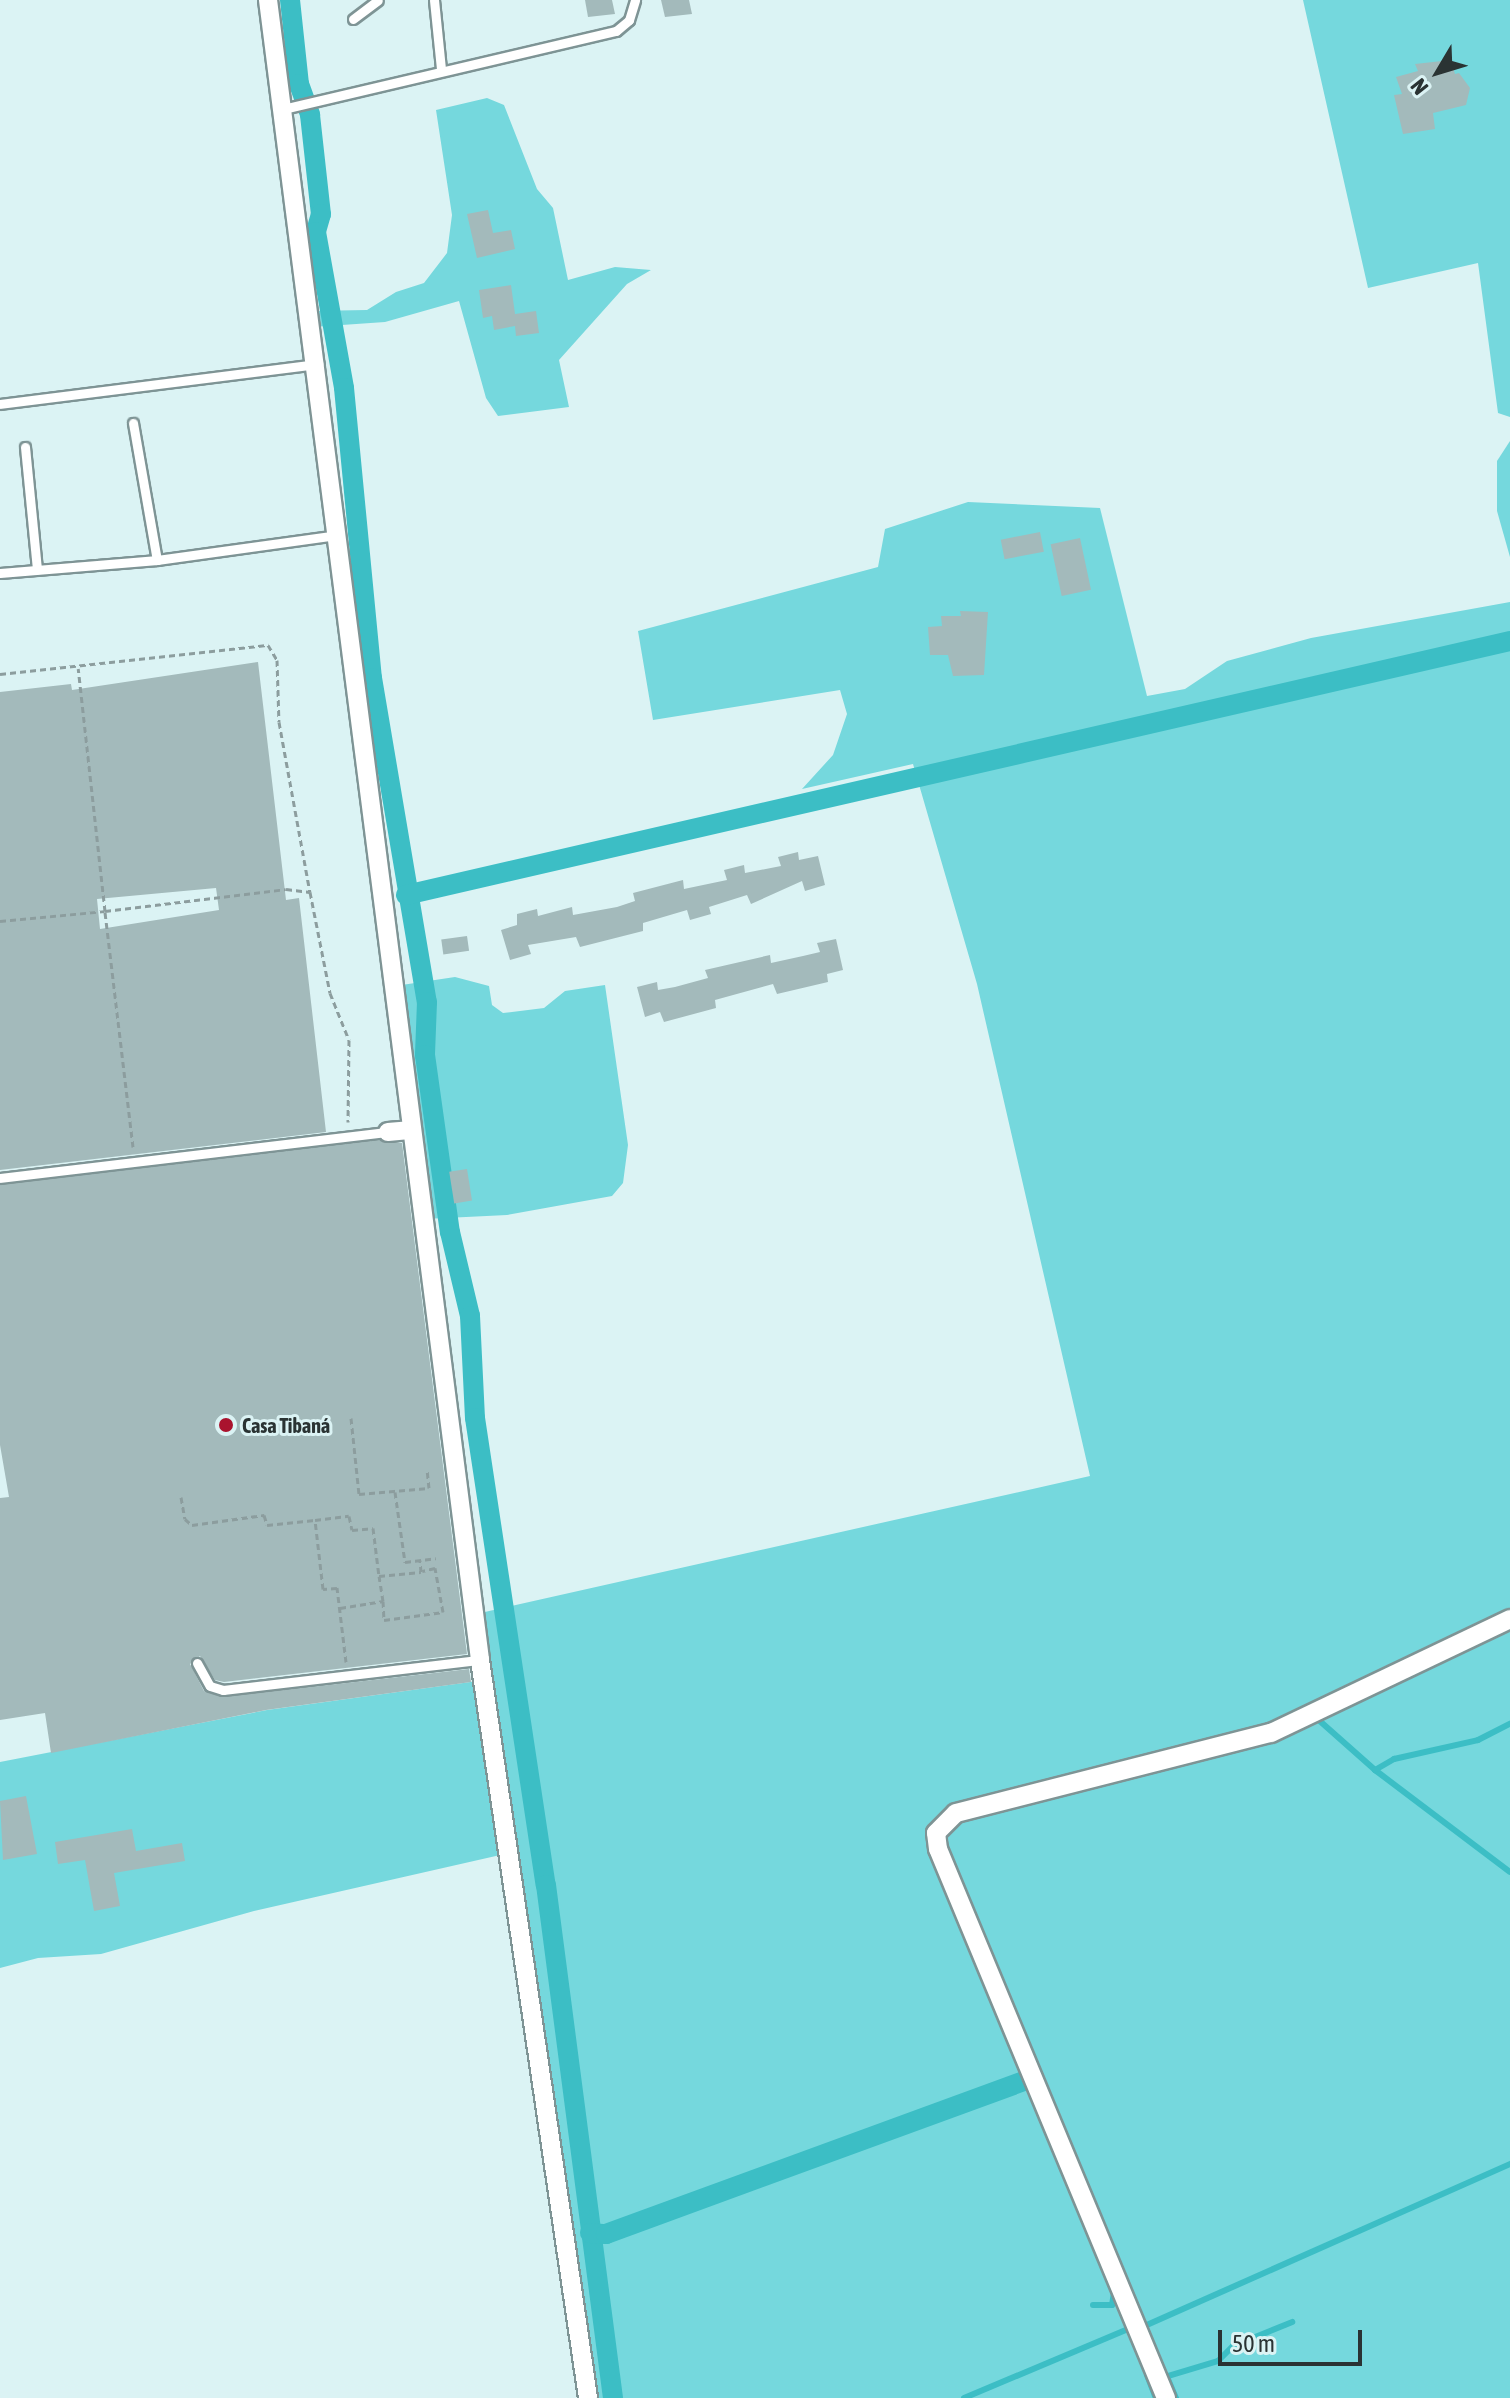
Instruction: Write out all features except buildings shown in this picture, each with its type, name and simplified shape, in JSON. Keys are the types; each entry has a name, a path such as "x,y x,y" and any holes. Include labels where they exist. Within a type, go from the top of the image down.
{"street":[{"path":"268,0 318,364 480,1660 588,2398"},
{"path":"388,1132 412,1130"},
{"path":"1166,2398 938,1849 936,1833 956,1813 1271,1733 1510,1619"}],"lane":[{"path":"353,19 378,0"},
{"path":"434,0 441,69"},
{"path":"283,109 441,69 616,31 629,20 635,0"},
{"path":"0,404 318,364"},
{"path":"133,423 157,560"},
{"path":"25,447 37,569"},
{"path":"0,573 157,560 338,535"},
{"path":"0,1178 388,1132"},
{"path":"197,1663 210,1686 223,1690 480,1660"}],"path":[{"path":"0,674 78,668 268,645 277,660 279,722 330,993 349,1040 347,1137"},
{"path":"78,668 129,1139 139,1162"},
{"path":"0,921 286,889 310,892"},
{"path":"351,1418 359,1494 429,1488 427,1469"},
{"path":"395,1492 405,1562 436,1558"},
{"path":"181,1497 185,1519 192,1525 264,1515 267,1525 349,1516 352,1530 373,1528 384,1620 443,1612 435,1568 379,1576"},
{"path":"315,1520 323,1589 337,1588 347,1677"},
{"path":"420,1560 421,1572"},
{"path":"340,1608 383,1601"}],"shaded area":[{"path":"1303,0 1510,0 1510,417 1498,413 1478,263 1368,288"},
{"path":"487,98 504,105 537,189 553,208 568,280 615,267 651,270 627,284 559,360 569,407 498,416 486,398 459,301 385,322 313,327 311,311 367,310 396,292 424,283 447,253 452,215 436,110"},
{"path":"1510,441 1510,557 1497,511 1497,461"},
{"path":"968,502 1100,508 1147,696 1185,689 1227,661 1311,638 1510,602 1510,2398 588,2398 509,1853 254,1911 101,1954 38,1958 0,1968 0,1762 267,1710 485,1680 476,1614 1090,1476 977,984 913,764 802,789 833,755 847,714 840,690 653,720 638,631 878,567 885,529"},
{"path":"455,977 489,986 492,1005 503,1013 544,1008 565,991 605,985 628,1145 623,1183 612,1196 507,1215 425,1219 395,986"}],"waterway":[{"path":"290,0 299,84 310,115 321,214 316,232 344,388 372,678 427,1002 425,1055 450,1232 470,1316 475,1418 546,1885 613,2398"},
{"path":"406,895 1510,641"},
{"path":"1313,1715 1375,1770 1510,1872"},
{"path":"1375,1770 1394,1759 1478,1740 1510,1724"},
{"path":"590,2233 606,2234 1025,2081"},
{"path":"1140,2328 1510,2164"},
{"path":"1093,2305 1112,2305 1114,2292"},
{"path":"1161,2378 1218,2361 1233,2346 1292,2322"},
{"path":"964,2398 1128,2329 1131,2335"},
{"path":"1147,2375 1156,2398"},
{"path":"1167,2377 1176,2398"}],"place":[{"name":"Casa Tibaná","path":"226,1425"}]}
